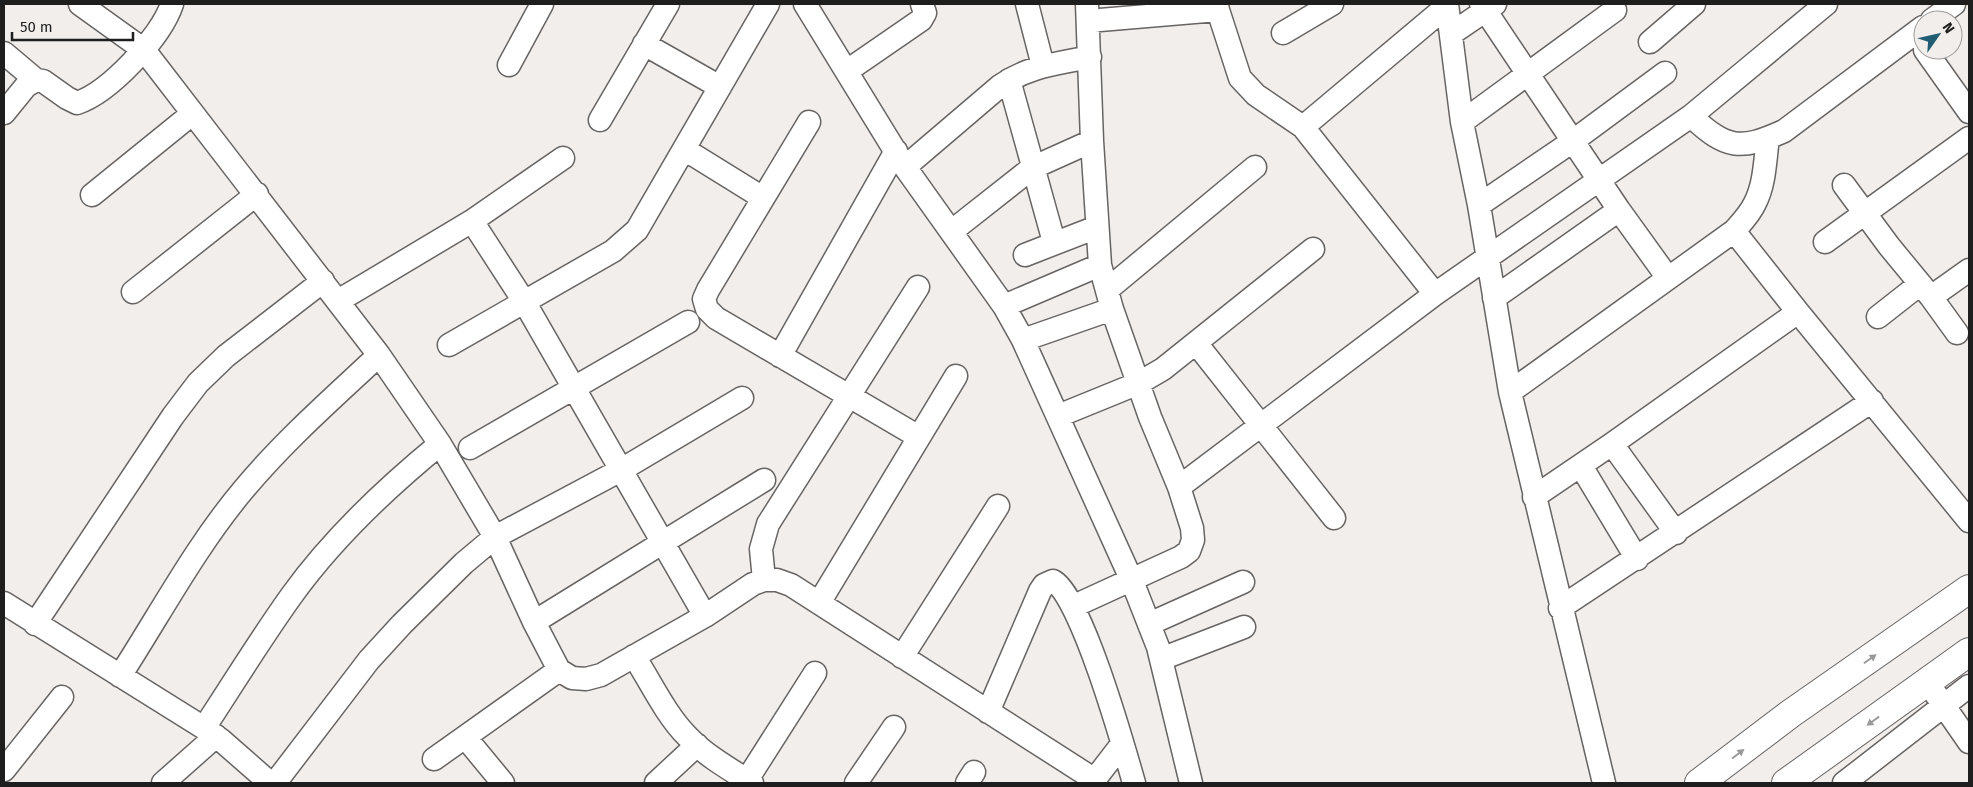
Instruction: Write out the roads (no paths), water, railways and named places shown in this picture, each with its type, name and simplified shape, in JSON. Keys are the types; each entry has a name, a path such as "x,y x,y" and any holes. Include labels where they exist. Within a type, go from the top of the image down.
{"highway":[{"path":"1699,783 1790,714 1969,589"},
{"path":"1795,781 1969,652"}],"street":[{"path":"80,4 144,50 379,355 440,444 495,537 534,622 559,670 572,678 586,679 600,675 705,616 753,584 764,580 777,580 791,585 1093,781 1122,744"},
{"path":"4,53 36,80 43,81 76,102 86,99 119,74 144,50 168,17 172,4"},
{"path":"508,65 542,4"},
{"path":"600,120 668,4"},
{"path":"449,345 613,251 627,239 643,220 768,4"},
{"path":"806,4 900,159 1004,306 1023,340 1132,581 1149,624 1162,659 1192,783"},
{"path":"847,71 921,20 925,13 922,4"},
{"path":"1027,4 1042,66"},
{"path":"1283,33 1332,4"},
{"path":"1179,487 1435,294 1691,116 1826,4"},
{"path":"1447,5 1462,122 1479,205 1510,392 1560,608 1604,783"},
{"path":"1303,127 1447,5"},
{"path":"1451,34 1487,6 1527,75 1668,278"},
{"path":"1074,606 1181,558 1189,551 1193,540 1192,528 1179,487 1150,417 1109,300 1100,265 1092,141 1088,12 1218,7 1240,78 1256,95 1303,127 1435,294"},
{"path":"1650,42 1682,8"},
{"path":"1462,122 1615,10"},
{"path":"644,44 720,87"},
{"path":"1691,116 1710,134 1727,142 1744,145 1768,138 1784,131 1913,44"},
{"path":"780,356 900,159 1009,80 1024,72 1042,66 1090,57"},
{"path":"1935,60 1969,112"},
{"path":"1479,205 1573,141 1666,73"},
{"path":"4,113 26,86 36,80"},
{"path":"1009,80 1054,242"},
{"path":"92,194 192,114"},
{"path":"810,122 708,290 704,300 707,309 716,318 919,437"},
{"path":"1510,392 1734,231 1748,216 1756,202 1760,190 1768,138"},
{"path":"1825,242 1969,138"},
{"path":"952,231 1032,168 1092,141"},
{"path":"684,149 764,198"},
{"path":"338,301 472,221 563,158"},
{"path":"1023,340 1109,300 1255,167"},
{"path":"1844,185 1957,333"},
{"path":"134,292 256,194"},
{"path":"1494,298 1619,210"},
{"path":"472,221 525,303 705,616"},
{"path":"1025,255 1054,242 1097,227"},
{"path":"1734,231 1969,521"},
{"path":"1058,416 1138,382 1163,369 1313,249"},
{"path":"1004,306 1100,265"},
{"path":"1878,316 1969,270"},
{"path":"35,624 173,416 198,383 226,356 323,281"},
{"path":"764,580 761,549 768,524 918,287"},
{"path":"1534,497 1581,466 1798,312"},
{"path":"470,448 688,322"},
{"path":"1196,342 1334,518"},
{"path":"120,676 216,525 244,489 276,452 379,355"},
{"path":"819,603 956,376"},
{"path":"275,783 369,660 402,624 464,563 495,537 621,470 742,398"},
{"path":"1560,608 1637,559 1872,401"},
{"path":"163,783 210,732 292,595 321,558 396,480 440,444"},
{"path":"1612,444 1676,532"},
{"path":"1581,466 1637,559"},
{"path":"534,622 764,480"},
{"path":"902,657 998,506"},
{"path":"988,712 1044,585 1052,582 1058,584 1074,606 1098,669 1134,783"},
{"path":"1149,624 1243,582"},
{"path":"4,603 210,732 270,783"},
{"path":"1162,659 1244,627"},
{"path":"634,656 673,720 685,735 748,782 815,673"},
{"path":"434,759 559,670"},
{"path":"1927,682 1969,742"},
{"path":"1844,783 1969,686"},
{"path":"4,770 62,697"},
{"path":"856,783 894,727"},
{"path":"465,737 503,783"},
{"path":"656,783 697,745"}]}
